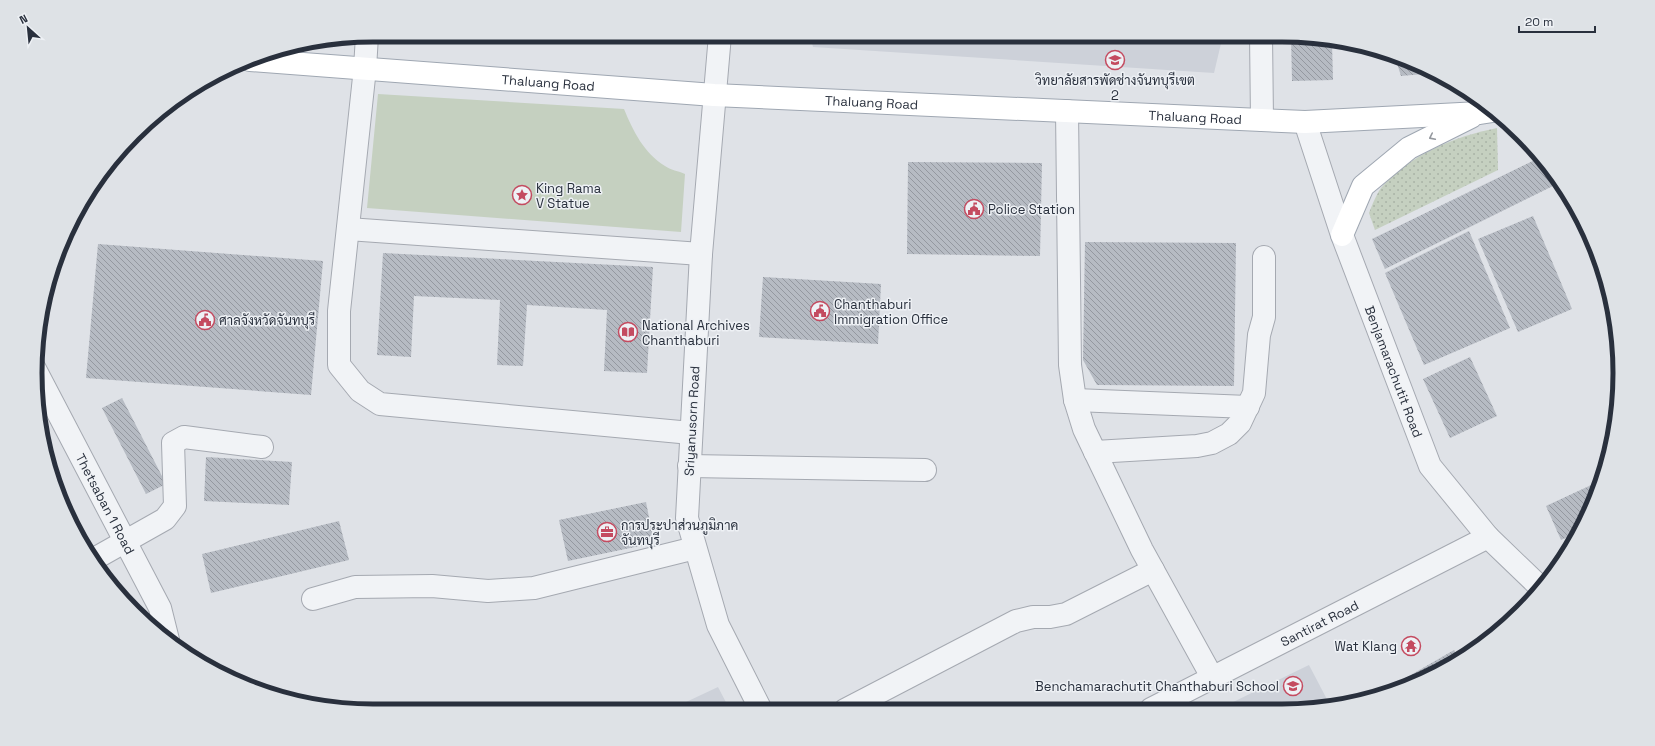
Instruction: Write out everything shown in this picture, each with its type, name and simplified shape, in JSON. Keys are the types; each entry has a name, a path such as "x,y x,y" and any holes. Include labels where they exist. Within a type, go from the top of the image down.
{"main road":[{"name":"Thaluang Road","path":"264,61 714,95 1305,122 1484,110"},
{"path":"1342,235 1364,186 1409,148 1485,111"}],"street":[{"path":"367,42 339,311 339,365 360,391 380,404 691,433"},
{"name":"Sriyanusorn Road","path":"719,42 701,254 687,518 718,625 758,704"},
{"path":"1261,42 1262,120"},
{"path":"1067,111 1070,365 1074,400 1084,429 1152,570 1212,677"},
{"name":"Benjamarachutit Road","path":"1305,122 1342,235 1430,466 1488,537 1537,584"},
{"path":"348,229 701,254"},
{"path":"1095,452 1197,446 1212,443 1229,434 1240,423 1254,393 1259,335 1264,317 1264,257"},
{"name":"Thetsaban 1 Road","path":"42,383 160,608 166,632"},
{"path":"1074,400 1248,407"},
{"path":"98,557 165,519 176,506 173,443 178,439 184,437 262,447"},
{"path":"690,466 925,470"},
{"name":"Santirat Road","path":"1161,704 1488,537"},
{"path":"313,599 354,587 432,586 488,591 534,588 695,548"},
{"path":"857,704 1016,621 1066,614 1152,570"}],"shaded area":[{"name":"วิทยาลัยสารพัดช่างจันทบุรีเขต 2","path":"812,42 1221,42 1214,73 813,47"},
{"name":"Benchamarachutit Chanthaburi School","path":"1309,665 1328,701 1282,704 1229,704"},
{"path":"718,687 727,704 682,704"}],"green space":[{"path":"378,94 624,109 635,133 651,155 667,167 685,174 681,232 367,208"},
{"path":"1497,128 1498,170 1375,230 1369,213 1379,191 1392,176 1419,157 1434,149 1466,136"}],"building":[{"path":"1291,42 1332,46 1333,80 1292,81"},
{"path":"1397,63 1424,74 1401,76"},
{"path":"1535,160 1554,185 1385,269 1372,239"},
{"name":"Police Station","path":"908,162 1042,163 1040,256 907,254"},
{"path":"1533,216 1572,309 1518,332 1478,239"},
{"path":"1469,231 1510,328 1424,365 1385,273"},
{"path":"1085,242 1236,243 1234,386 1097,385 1083,360"},
{"name":"ศาลจังหวัดจันทบุรี","path":"98,244 323,261 311,395 86,378"},
{"name":"National Archives Chanthaburi","path":"383,253 653,267 647,373 604,371 607,310 527,305 523,366 497,365 500,300 414,296 411,357 377,355"},
{"name":"Chanthaburi Immigration Office","path":"763,277 881,284 878,344 759,337"},
{"path":"1470,357 1497,416 1450,438 1423,379"},
{"path":"122,398 166,484 146,494 102,408"},
{"path":"206,457 292,462 289,505 204,501"},
{"path":"1593,484 1588,500 1570,536 1561,540 1546,506"},
{"name":"การประปาส่วนภูมิภาค จันทบุรี","path":"646,502 654,543 568,561 559,520"},
{"path":"339,521 349,560 211,593 202,554"},
{"path":"1454,650 1456,654 1448,660 1409,679 1397,683"}],"place":[{"name":"วิทยาลัยสารพัดช่างจันทบุรีเขต 2","path":"1115,60"},
{"name":"King Rama V Statue","path":"522,195"},
{"name":"Police Station","path":"974,209"},
{"name":"Chanthaburi Immigration Office","path":"820,311"},
{"name":"ศาลจังหวัดจันทบุรี","path":"205,320"},
{"name":"National Archives Chanthaburi","path":"628,332"},
{"name":"การประปาส่วนภูมิภาค จันทบุรี","path":"607,532"},
{"name":"Wat Klang","path":"1411,646"},
{"name":"Benchamarachutit Chanthaburi School","path":"1293,686"}]}
